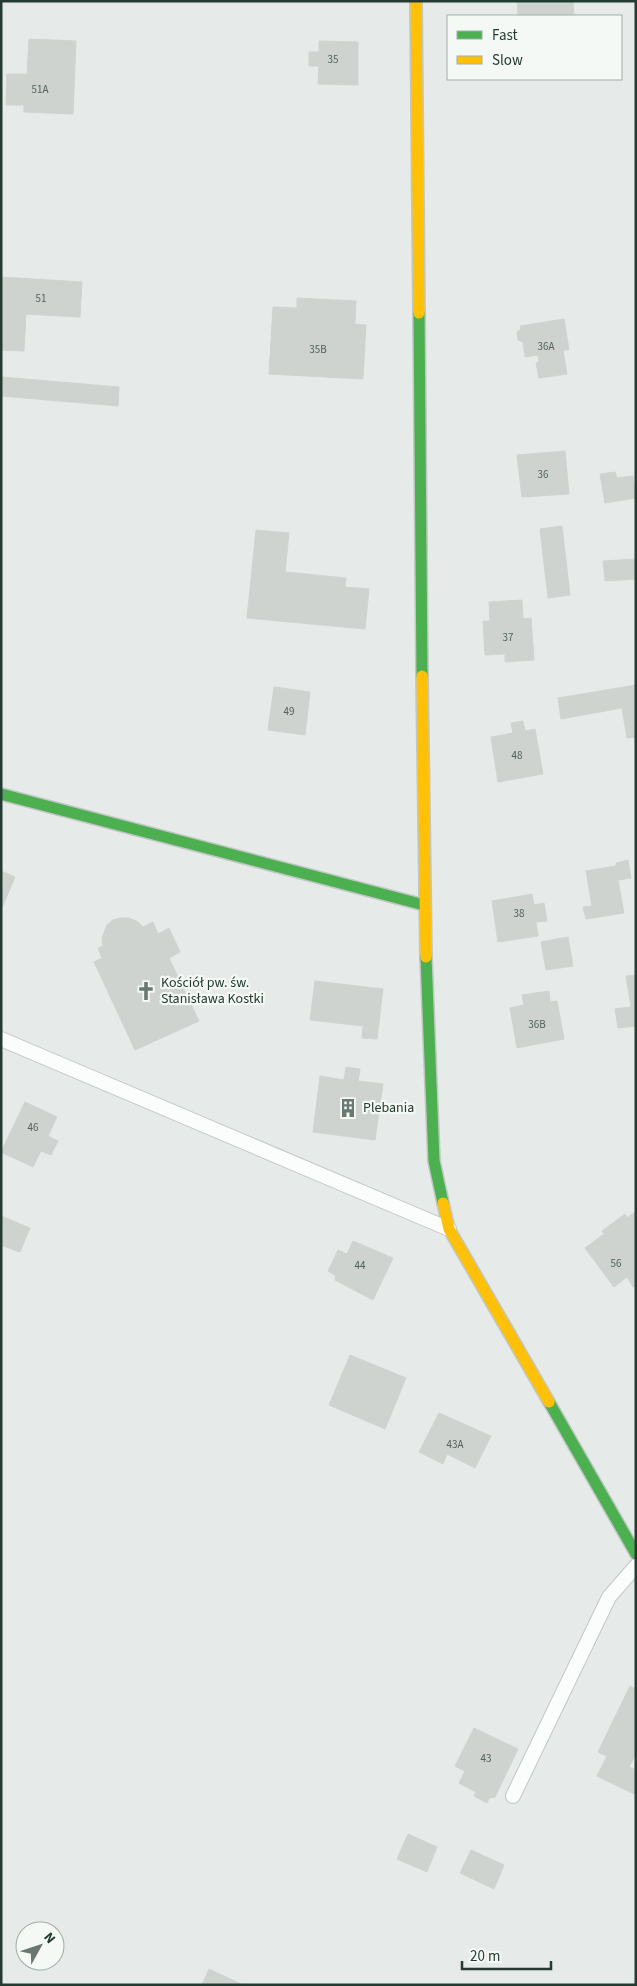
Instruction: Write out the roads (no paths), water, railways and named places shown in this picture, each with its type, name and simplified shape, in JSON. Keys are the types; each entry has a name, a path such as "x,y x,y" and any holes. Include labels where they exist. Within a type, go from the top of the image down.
{"street":[{"path":"416,1 424,905 434,1161 449,1229 636,1554"},
{"path":"1,794 424,905"}],"lane":[{"path":"1,1039 449,1229"},
{"path":"513,1796 609,1597 636,1566"}],"place":[{"name":"Kościół pw. św. Stanisława Kostki","path":"146,991"},
{"name":"Plebania","path":"348,1108"}]}
